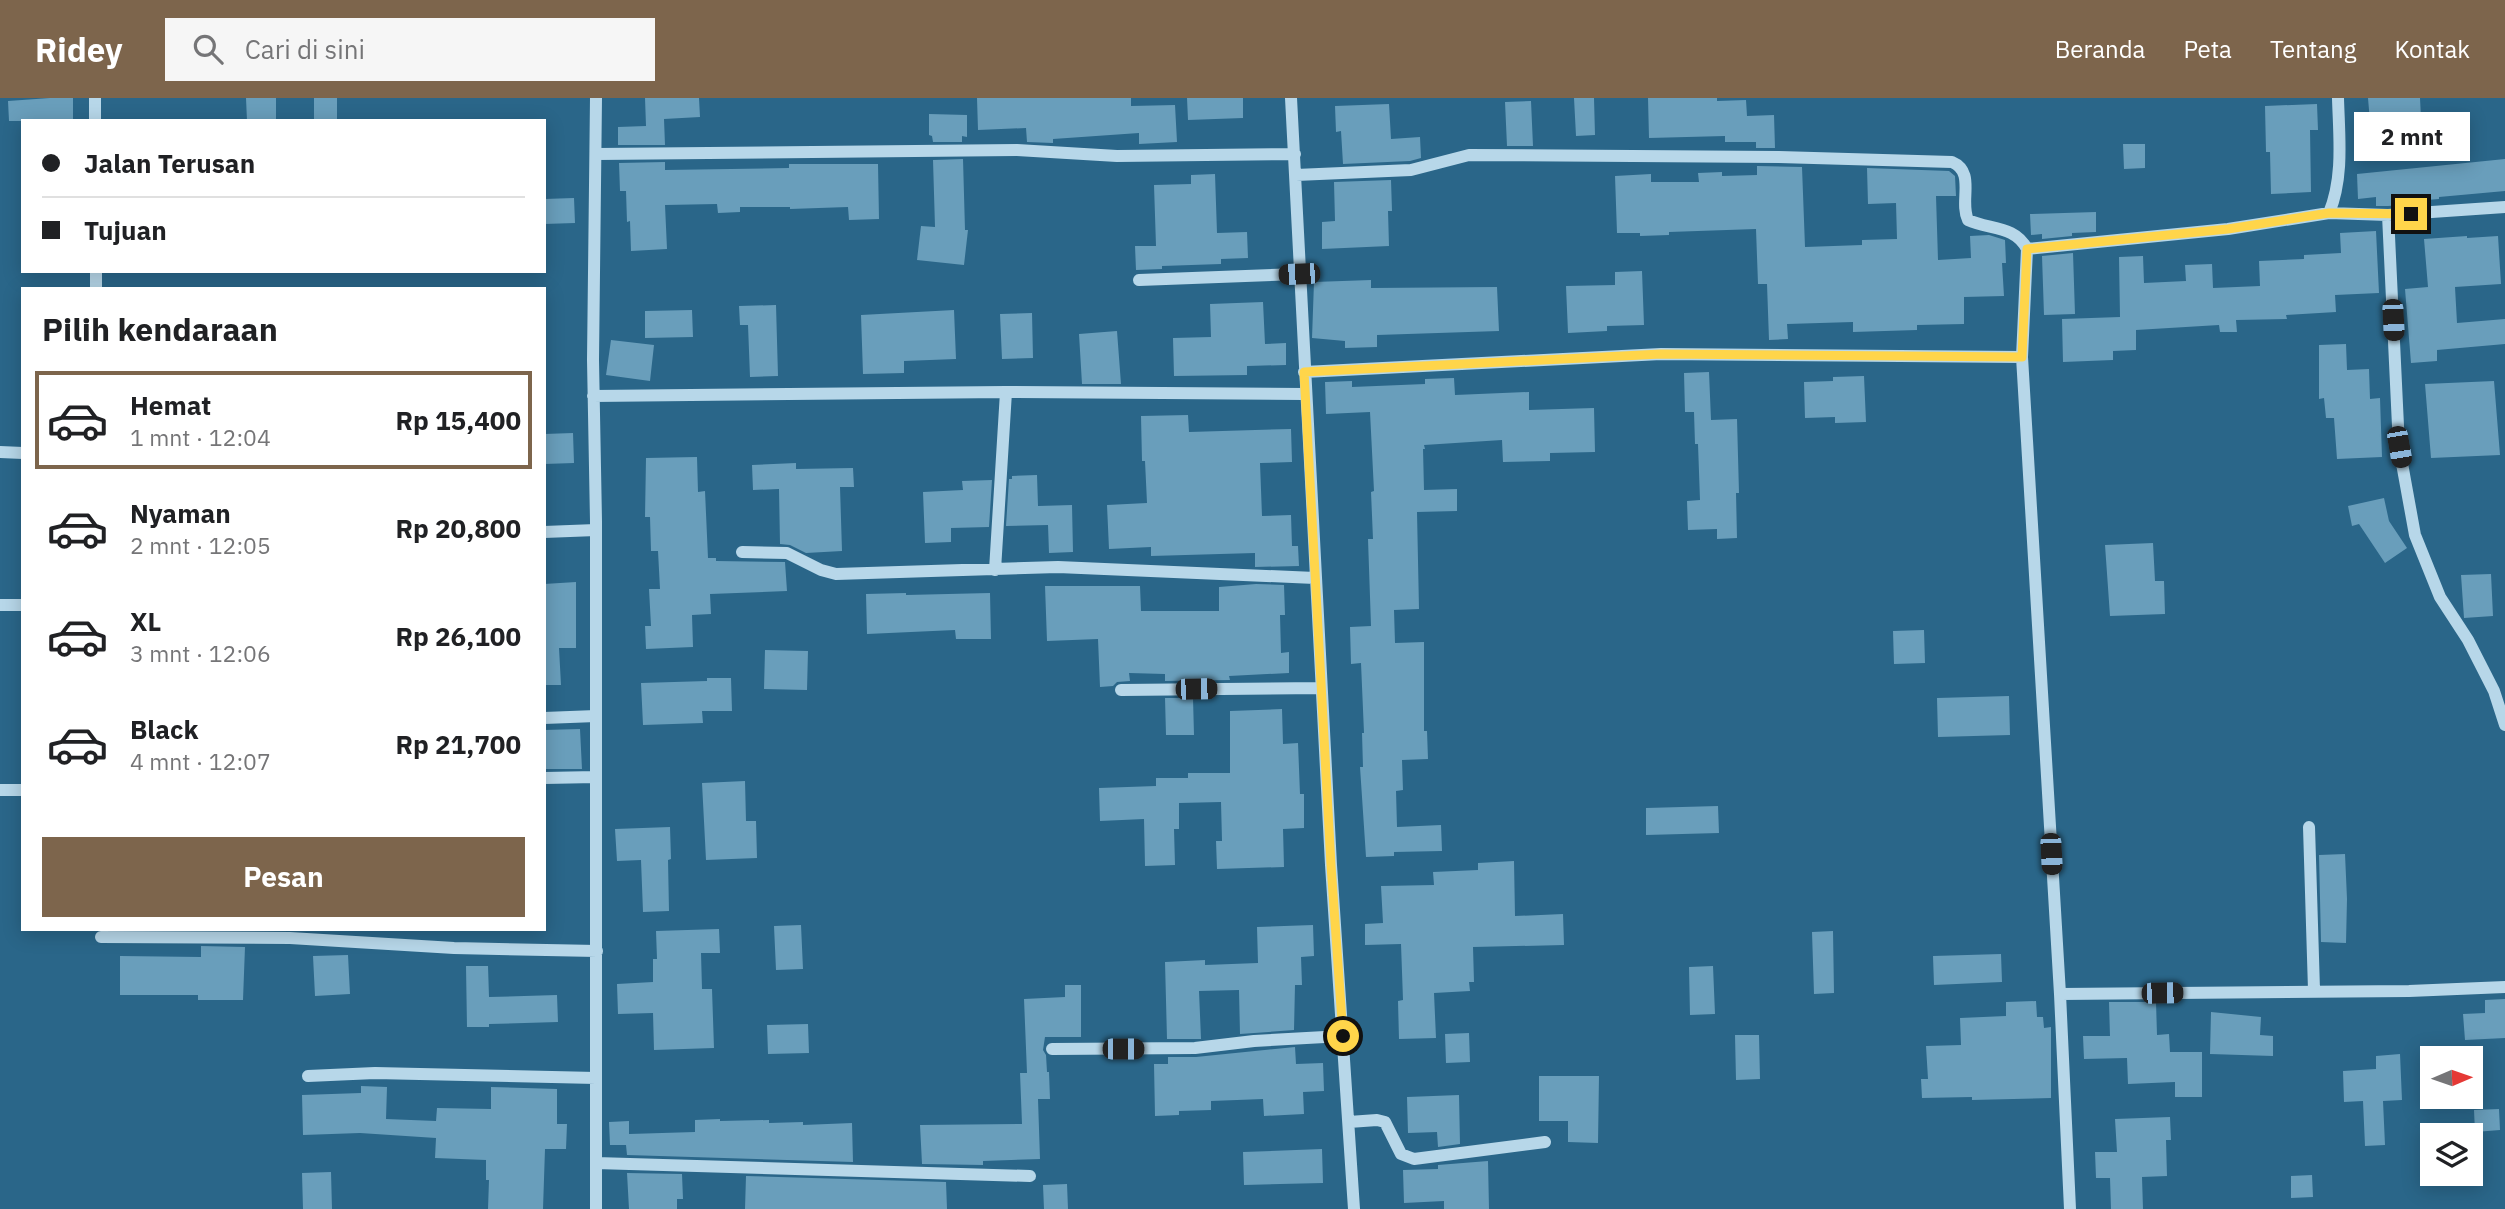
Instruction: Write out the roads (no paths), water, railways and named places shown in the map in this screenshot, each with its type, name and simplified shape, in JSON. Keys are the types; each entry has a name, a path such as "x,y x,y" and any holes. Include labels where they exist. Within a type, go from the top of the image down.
{"street":[{"path":"95,98 95,119"},
{"path":"596,98 593,396 596,530 596,1209"},
{"path":"1290,98 1296,175 1304,394 1354,1209"},
{"path":"2329,213 2337,195 2340,149 2338,98"},
{"path":"597,155 991,150 1116,156 1295,154"},
{"path":"1296,175 1411,170 1469,155 1779,157 1952,162 1962,168 1966,176 1965,214 1968,220 2013,232 2023,241 2027,249 2022,357 2060,994 2070,1209"},
{"path":"2027,249 2228,229 2329,213 2388,215 2505,207"},
{"path":"2388,215 2399,447 2415,535 2440,597 2468,640 2494,691 2505,725"},
{"path":"1139,280 1299,274"},
{"path":"1304,372 1661,354 2022,357"},
{"path":"593,396 1006,392 1304,394"},
{"path":"995,570 1006,392"},
{"path":"0,452 21,453"},
{"path":"546,532 596,530"},
{"path":"742,552 787,553 821,570 836,574 1058,567 1315,578"},
{"path":"0,605 21,605"},
{"path":"1121,690 1321,688"},
{"path":"546,718 596,716"},
{"path":"546,778 596,777"},
{"path":"0,790 21,790"},
{"path":"2309,827 2314,990"},
{"path":"101,937 290,938 454,948 597,951"},
{"path":"2060,994 2409,991 2505,987"},
{"path":"1052,1049 1195,1048 1254,1041 1343,1036"},
{"path":"308,1076 375,1073 596,1078"},
{"path":"1349,1122 1385,1122 1401,1154 1414,1159 1545,1142"},
{"path":"596,1163 1030,1176"}]}
